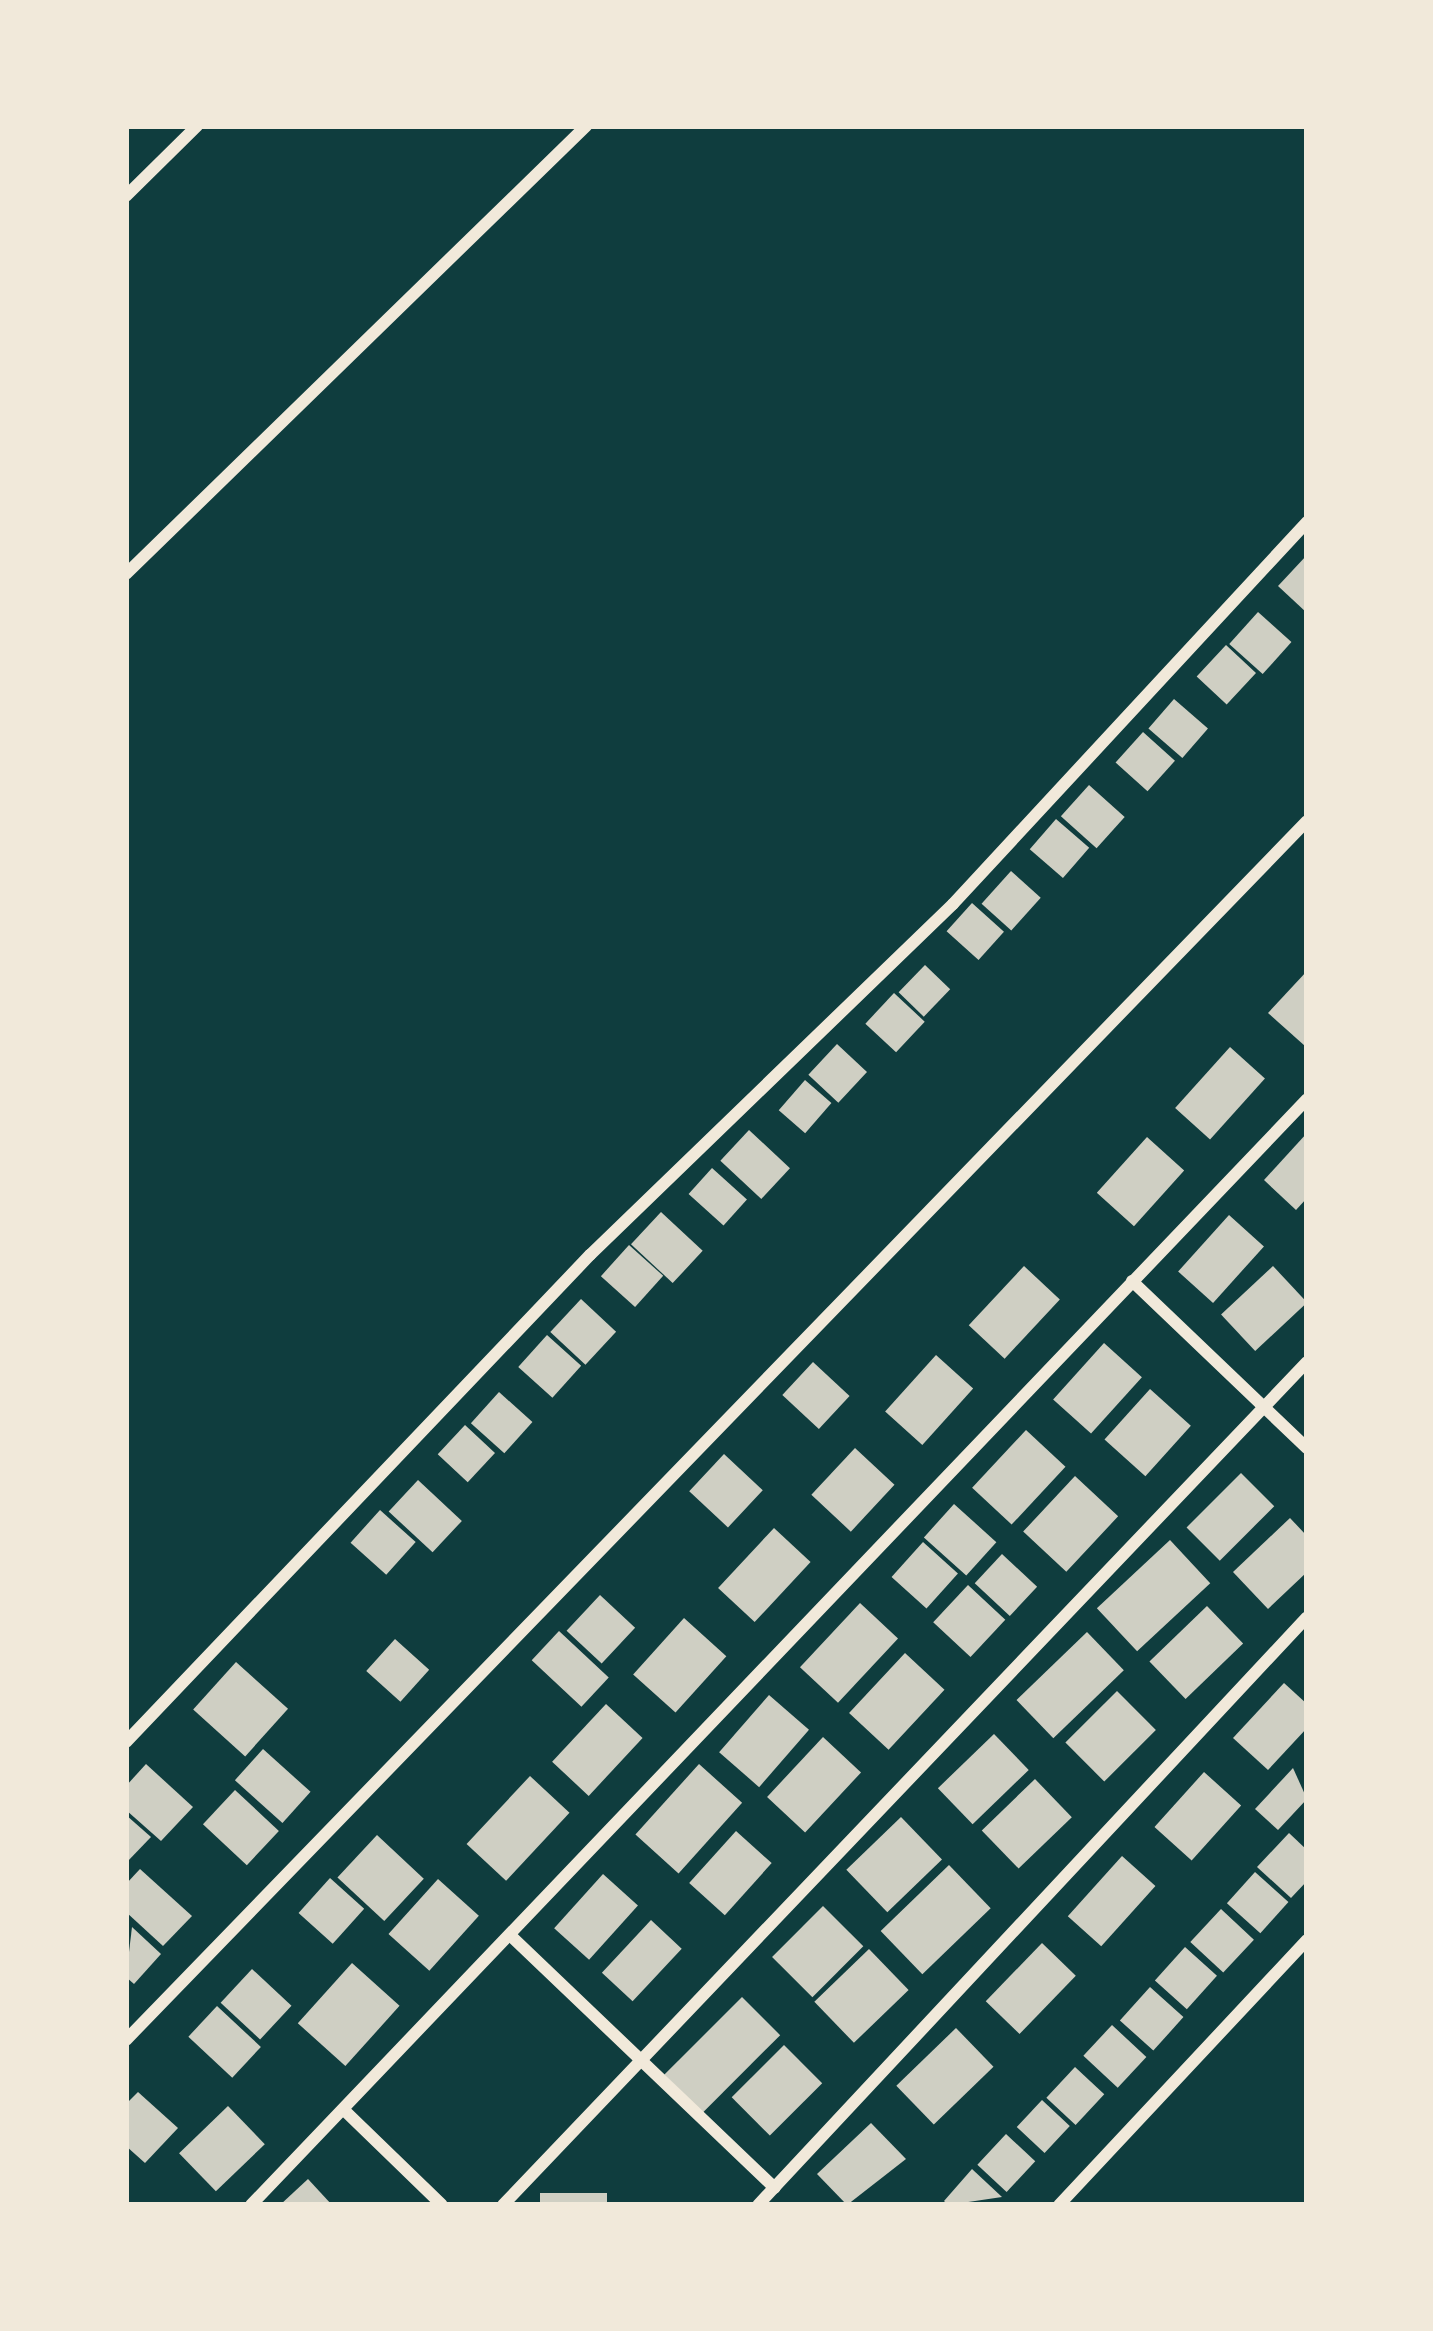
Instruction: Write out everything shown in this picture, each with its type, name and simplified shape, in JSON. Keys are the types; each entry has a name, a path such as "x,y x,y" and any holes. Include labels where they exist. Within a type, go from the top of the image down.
{"street":[{"path":"126,196 197,126"},
{"path":"126,574 586,126"},
{"path":"126,1742 590,1256 953,904 1307,522"},
{"path":"126,2040 1307,820"},
{"path":"251,2205 1307,1099"},
{"path":"1132,1281 1307,1448"},
{"path":"502,2205 1307,1362"},
{"path":"758,2205 1307,1617"},
{"path":"510,1935 775,2188"},
{"path":"1059,2205 1307,1940"},
{"path":"344,2110 442,2205"}],"building":[{"path":"1307,555 1307,613 1278,586"},
{"path":"1258,612 1291,642 1263,674 1229,644"},
{"path":"1226,645 1256,673 1227,704 1197,676"},
{"path":"1174,699 1208,729 1182,758 1148,728"},
{"path":"1143,732 1175,761 1148,791 1116,762"},
{"path":"1089,785 1125,817 1097,848 1061,816"},
{"path":"1056,819 1089,848 1063,878 1030,849"},
{"path":"1011,871 1041,898 1011,930 982,904"},
{"path":"972,903 1004,932 979,960 947,931"},
{"path":"925,965 950,989 924,1017 899,992"},
{"path":"1307,971 1307,1044 1305,1046 1268,1013"},
{"path":"894,993 925,1022 896,1052 865,1024"},
{"path":"837,1044 867,1072 838,1103 808,1075"},
{"path":"1230,1047 1265,1078 1210,1139 1175,1108"},
{"path":"805,1080 831,1103 805,1133 779,1110"},
{"path":"749,1130 790,1168 761,1199 720,1161"},
{"path":"1307,1133 1307,1198 1296,1210 1264,1180"},
{"path":"1147,1137 1184,1170 1134,1226 1097,1193"},
{"path":"712,1168 747,1199 724,1225 689,1194"},
{"path":"661,1212 703,1251 673,1283 631,1244"},
{"path":"1229,1215 1264,1246 1213,1303 1178,1271"},
{"path":"629,1245 663,1276 635,1307 601,1276"},
{"path":"1024,1266 1060,1299 1005,1359 969,1325"},
{"path":"1273,1266 1307,1303 1255,1351 1221,1314"},
{"path":"581,1299 616,1332 585,1365 550,1332"},
{"path":"547,1335 581,1366 552,1398 518,1367"},
{"path":"1104,1343 1142,1377 1091,1434 1053,1399"},
{"path":"936,1355 973,1388 922,1445 885,1411"},
{"path":"813,1362 850,1396 819,1429 782,1395"},
{"path":"1150,1389 1191,1426 1145,1476 1104,1440"},
{"path":"499,1392 532,1422 504,1453 471,1423"},
{"path":"465,1425 495,1453 468,1482 438,1454"},
{"path":"1026,1430 1065,1467 1012,1525 972,1488"},
{"path":"855,1448 894,1485 851,1532 811,1495"},
{"path":"724,1454 763,1490 728,1527 689,1491"},
{"path":"1241,1473 1274,1506 1220,1561 1187,1527"},
{"path":"1075,1476 1118,1516 1066,1572 1023,1532"},
{"path":"418,1480 462,1521 433,1552 389,1511"},
{"path":"954,1504 996,1542 966,1576 924,1537"},
{"path":"380,1510 416,1542 386,1575 351,1543"},
{"path":"1290,1518 1307,1536 1307,1572 1268,1609 1233,1572"},
{"path":"774,1528 811,1562 755,1622 718,1588"},
{"path":"1170,1540 1210,1583 1137,1651 1097,1608"},
{"path":"923,1542 958,1573 926,1608 892,1577"},
{"path":"1002,1554 1037,1587 1010,1616 975,1583"},
{"path":"968,1585 1005,1620 971,1657 933,1622"},
{"path":"600,1595 635,1628 602,1664 567,1631"},
{"path":"860,1603 898,1638 838,1703 800,1667"},
{"path":"1207,1606 1243,1643 1186,1699 1149,1662"},
{"path":"684,1618 726,1656 676,1713 633,1674"},
{"path":"559,1631 609,1677 581,1707 532,1660"},
{"path":"1087,1632 1124,1670 1053,1738 1017,1700"},
{"path":"395,1639 429,1670 400,1702 366,1671"},
{"path":"905,1653 944,1690 889,1750 849,1713"},
{"path":"236,1662 288,1709 245,1756 193,1710"},
{"path":"1284,1683 1307,1704 1307,1728 1268,1770 1233,1738"},
{"path":"1117,1691 1156,1730 1104,1782 1065,1743"},
{"path":"769,1695 809,1730 759,1787 719,1752"},
{"path":"606,1704 643,1738 589,1796 552,1762"},
{"path":"994,1734 1029,1770 973,1824 938,1788"},
{"path":"823,1737 861,1772 805,1832 767,1797"},
{"path":"263,1749 311,1792 282,1823 235,1780"},
{"path":"146,1764 193,1807 161,1841 126,1810 126,1786"},
{"path":"699,1764 742,1803 679,1873 635,1835"},
{"path":"1293,1768 1307,1799 1278,1830 1255,1809"},
{"path":"1204,1772 1241,1805 1192,1860 1154,1827"},
{"path":"530,1776 569,1813 506,1881 467,1844"},
{"path":"1035,1779 1072,1817 1019,1869 982,1830"},
{"path":"235,1790 279,1831 247,1865 203,1824"},
{"path":"126,1815 151,1837 126,1863"},
{"path":"901,1817 942,1859 887,1912 846,1870"},
{"path":"736,1831 772,1863 725,1915 689,1883"},
{"path":"1289,1833 1307,1850 1307,1881 1291,1898 1257,1867"},
{"path":"377,1835 424,1879 384,1921 337,1877"},
{"path":"1122,1856 1155,1886 1101,1946 1068,1916"},
{"path":"949,1865 991,1908 922,1974 881,1931"},
{"path":"140,1869 192,1916 163,1946 126,1912 126,1884"},
{"path":"1255,1872 1288,1902 1260,1933 1227,1903"},
{"path":"603,1874 638,1905 589,1960 554,1928"},
{"path":"330,1878 364,1909 333,1944 299,1913"},
{"path":"438,1879 479,1916 429,1971 388,1934"},
{"path":"823,1906 863,1946 812,1997 772,1957"},
{"path":"1221,1909 1254,1940 1223,1973 1190,1942"},
{"path":"651,1920 682,1949 633,2001 602,1973"},
{"path":"132,1927 161,1954 134,1984 126,1977"},
{"path":"1042,1943 1076,1976 1020,2034 986,2001"},
{"path":"1185,1947 1217,1976 1187,2009 1155,1980"},
{"path":"869,1949 909,1990 854,2043 814,2002"},
{"path":"352,1963 400,2006 345,2066 298,2023"},
{"path":"252,1969 291,2006 260,2039 221,2003"},
{"path":"1150,1987 1183,2017 1153,2051 1120,2020"},
{"path":"742,1997 780,2035 702,2113 664,2075"},
{"path":"217,2006 261,2047 232,2078 188,2037"},
{"path":"1112,2025 1146,2057 1118,2088 1083,2056"},
{"path":"956,2028 994,2067 934,2125 896,2086"},
{"path":"784,2045 822,2083 770,2136 732,2097"},
{"path":"1075,2067 1104,2094 1076,2125 1046,2098"},
{"path":"138,2092 178,2128 145,2163 126,2146 126,2104"},
{"path":"1042,2100 1070,2126 1045,2153 1017,2127"},
{"path":"228,2106 265,2144 216,2191 179,2153"},
{"path":"871,2123 906,2159 847,2205 817,2174"},
{"path":"1006,2134 1035,2161 1007,2192 977,2165"},
{"path":"972,2169 1002,2197 948,2205 944,2201"},
{"path":"308,2179 332,2205 280,2205"},
{"path":"540,2193 607,2193 607,2205 540,2205"}]}
